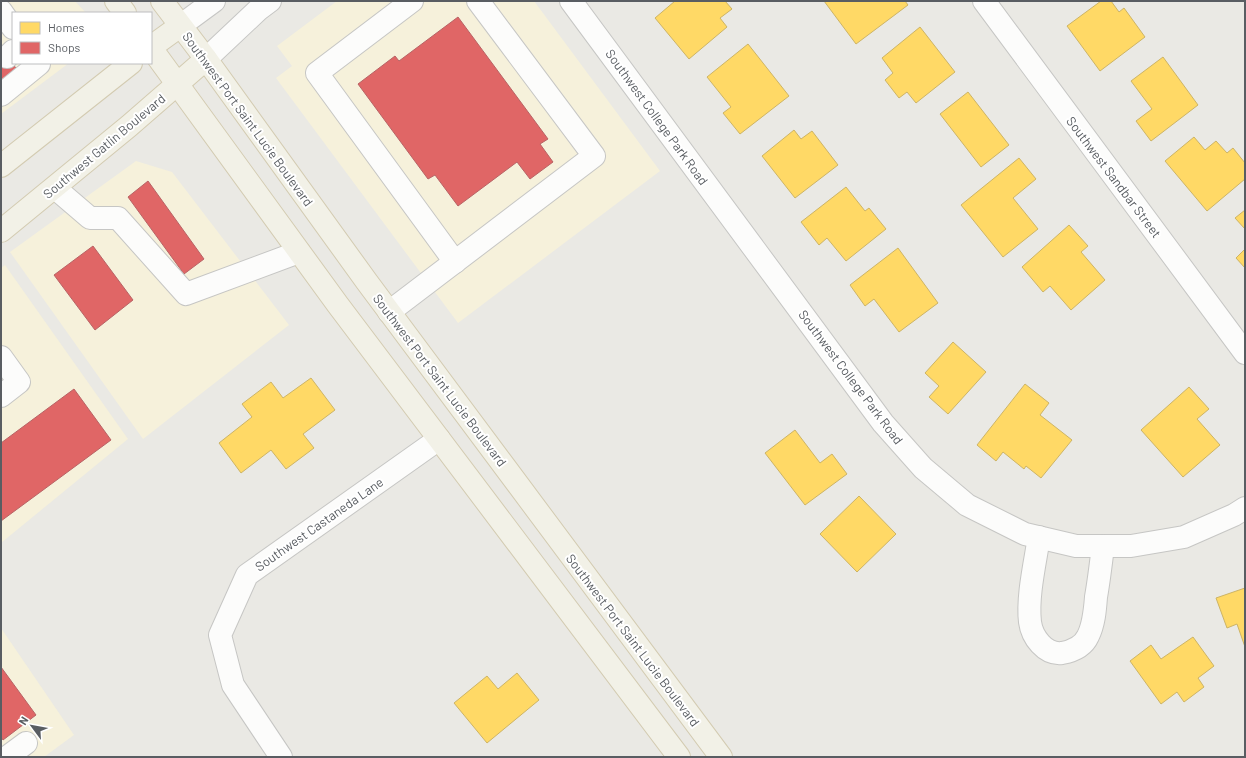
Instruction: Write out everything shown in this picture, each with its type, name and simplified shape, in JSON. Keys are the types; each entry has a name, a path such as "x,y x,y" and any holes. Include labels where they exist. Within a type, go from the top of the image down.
{"main road":[{"path":"116,1 124,12"},
{"name":"Southwest Port Saint Lucie Boulevard","path":"162,1 206,59 389,312 721,757"},
{"path":"152,47 180,26"},
{"path":"152,49 299,252 679,757"},
{"name":"Southwest Gatlin Boulevard","path":"1,231 178,85 206,59"},
{"path":"1,166 131,64"}],"street":[{"path":"180,26 214,1"},
{"path":"206,59 258,10 270,1"},
{"path":"412,1 318,73 454,262"},
{"path":"389,312 594,156 478,1"},
{"name":"Southwest College Park Road","path":"571,1 883,422 922,468 967,505 1025,534 1076,546 1131,546 1184,537 1234,516 1245,508"},
{"name":"Southwest Sandbar Street","path":"984,1 1245,353"},
{"path":"1,95 39,64"},
{"path":"55,188 90,218 118,218 186,294 299,252"},
{"path":"1,357 19,382 1,396"},
{"name":"Southwest Castaneda Lane","path":"280,757 233,685 220,635 247,575 439,439"},
{"path":"1039,537 1030,601 1030,622 1033,634 1040,644 1048,650 1058,653 1070,652 1082,646 1088,636 1094,618 1103,546"},
{"path":"6,757 26,743"}],"shaded area":[{"path":"1,1 75,1 85,12 12,12 12,64 68,64 1,114"},
{"path":"337,1 534,1 660,171 458,323 276,78 292,66 277,46"},
{"path":"136,161 172,172 289,325 143,439 10,252"},
{"path":"5,265 128,439 1,543 1,268"},
{"path":"1,628 74,735 44,757 1,757"}],"building: Homes":[{"path":"675,1 725,1 732,9 720,18 727,27 689,59 655,18"},
{"path":"824,1 905,1 908,5 856,44"},
{"path":"1101,1 1111,1 1119,12 1124,8 1145,37 1100,71 1067,26"},
{"path":"920,27 955,72 916,103 907,92 899,98 885,80 893,73 882,58"},
{"path":"748,44 789,96 740,134 723,113 731,107 707,77"},
{"path":"1163,57 1198,105 1151,141 1136,121 1152,109 1131,81"},
{"path":"968,92 1009,145 981,167 940,114"},
{"path":"794,130 801,139 812,131 838,165 795,198 762,156"},
{"path":"1194,137 1205,150 1216,141 1227,153 1233,148 1245,163 1245,179 1207,211 1165,161"},
{"path":"1019,158 1036,179 1013,198 1038,229 1003,257 961,205"},
{"path":"846,187 865,211 869,208 886,229 846,261 827,238 819,245 801,222"},
{"path":"1245,210 1245,229 1235,218"},
{"path":"1069,225 1088,246 1081,252 1105,280 1071,310 1050,286 1043,292 1022,267"},
{"path":"898,248 938,303 899,332 874,299 865,306 850,285"},
{"path":"1245,249 1245,268 1236,258"},
{"path":"953,342 986,372 948,414 929,397 939,386 925,373"},
{"path":"311,378 335,410 303,434 314,448 286,469 271,450 241,473 219,443 252,417 242,404 271,382 283,398"},
{"path":"1025,384 1049,403 1040,415 1072,440 1041,478 1026,466 1024,469 1003,452 996,461 977,445"},
{"path":"1189,387 1209,409 1197,419 1220,445 1183,477 1141,430"},
{"path":"795,430 820,463 832,454 847,474 805,505 765,453"},
{"path":"859,496 896,534 857,572 820,534"},
{"path":"1245,588 1245,647 1237,624 1227,628 1216,598"},
{"path":"1193,637 1214,666 1198,678 1204,687 1184,702 1177,692 1161,704 1130,661 1151,645 1161,659"},
{"path":"517,673 539,700 487,743 454,703 487,676 498,689"}],"building: Shops":[{"path":"458,17 548,139 540,144 553,162 530,179 517,162 458,206 435,175 428,179 358,84 395,56 399,61"},
{"path":"1,48 21,75 1,91"},
{"path":"148,181 204,259 184,274 128,197"},
{"path":"93,246 133,300 95,330 54,275"},
{"path":"74,389 111,440 1,521 1,443"},
{"path":"1,667 36,715 3,740 1,737"}]}
